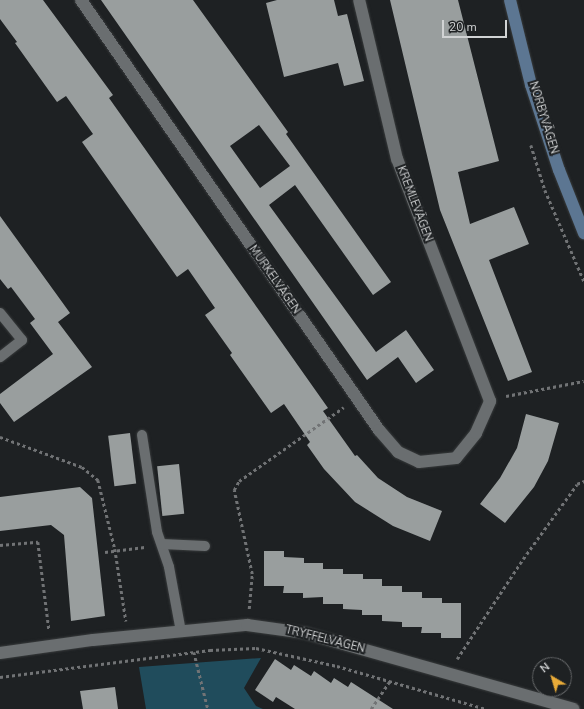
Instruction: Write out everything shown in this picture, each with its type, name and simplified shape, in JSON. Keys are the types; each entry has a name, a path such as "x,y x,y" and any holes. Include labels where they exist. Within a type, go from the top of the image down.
{"street":[{"name":"MURKELVÄGEN","path":"81,0 356,399 398,452 419,462 456,458 476,433 490,401"},
{"name":"KREMLEVÄGEN","path":"359,0 397,159 490,401"},
{"name":"NORBYVÄGEN","path":"510,0 536,99 559,170 584,233"},
{"name":"TRYFFELVÄGEN","path":"0,654 128,637 247,625 305,633 448,672 572,709"}],"lane":[{"path":"0,313 22,340 0,357"},
{"path":"142,435 162,544 169,567 181,632"},
{"path":"162,544 205,546"}],"path":[{"path":"490,401 511,394 584,381"},
{"path":"247,625 252,574 234,490 239,481 356,399"},
{"path":"0,437 82,467 98,480 115,549 128,637"},
{"path":"440,695 448,672 523,559 578,484 584,481"},
{"path":"0,545 38,542 48,625"},
{"path":"105,552 115,549 128,550 162,544"},
{"path":"0,677 194,652 256,648 390,681 486,709"},
{"path":"194,652 208,709"},
{"path":"371,709 390,681"}],"shaded area":[{"path":"261,658 244,688 256,706 263,709 146,709 139,667"}],"building":[{"path":"0,0 43,0 113,95 109,98 328,408 323,411 355,456 357,455 378,478 407,497 442,511 430,541 393,526 355,502 324,469 307,445 310,442 284,404 271,413 230,355 232,353 205,315 215,308 188,269 177,277 82,142 93,134 66,96 57,102 15,43 17,42 0,19"},
{"path":"101,0 193,0 288,132 286,134 391,282 373,295 295,185 269,205 376,352 406,330 434,370 416,383 398,357 367,380","holes":["259,125 290,166 260,188 230,146"]},
{"path":"277,0 334,0 338,16 347,14 364,81 344,86 338,63 284,77 266,3"},
{"path":"390,0 458,0 499,161 458,172 470,224 514,207 529,244 489,260 532,372 508,381 440,210"},
{"path":"0,216 70,313 58,322 92,367 14,422 0,403 0,394 53,354 30,323 35,319 11,287 8,289 0,279"},
{"path":"526,414 559,423 548,461 534,487 505,523 480,504 500,478 517,448"},
{"path":"130,433 136,484 114,486 108,436"},
{"path":"179,464 184,514 162,516 157,466"},
{"path":"80,487 92,498 105,616 71,621 64,535 51,525 0,531 0,497"},
{"path":"264,551 284,551 284,557 304,558 304,563 323,563 323,569 343,569 343,574 363,574 363,579 382,579 382,586 402,586 402,592 422,592 422,598 442,598 442,603 461,603 461,638 441,638 441,633 421,633 422,627 402,627 402,622 382,621 382,615 362,615 362,610 343,609 343,604 323,604 323,597 303,598 303,593 283,593 284,586 264,586"},
{"path":"275,659 291,670 294,665 311,676 314,671 331,683 334,678 348,687 351,682 393,709 295,709 276,697 273,702 255,690"},
{"path":"115,687 118,709 83,709 80,691"}]}
